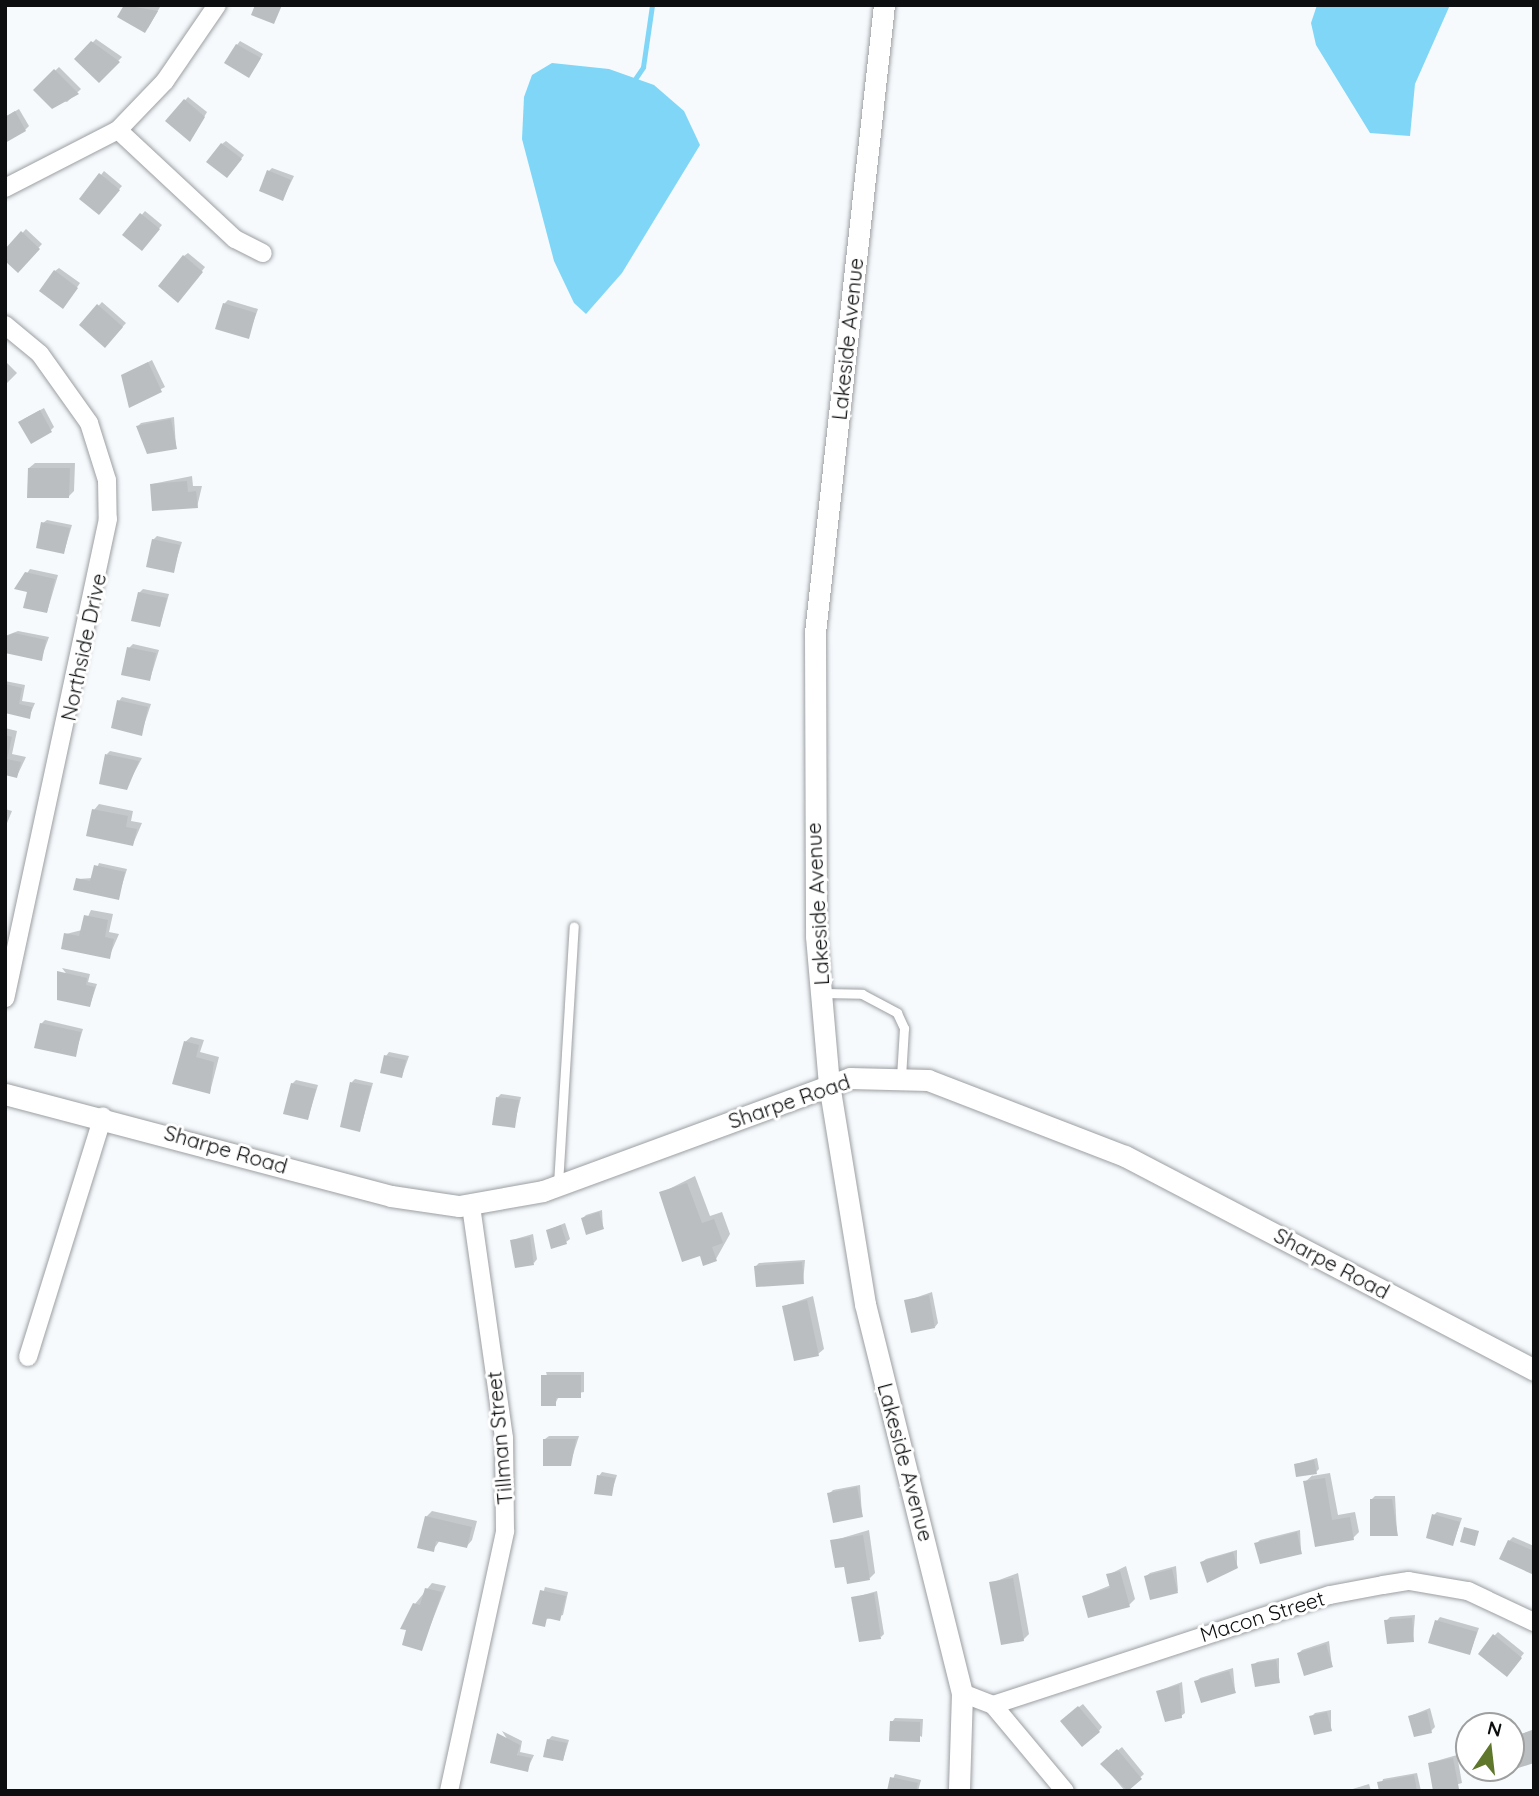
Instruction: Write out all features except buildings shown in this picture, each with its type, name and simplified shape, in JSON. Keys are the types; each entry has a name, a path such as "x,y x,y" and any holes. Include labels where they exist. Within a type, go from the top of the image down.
{"street":[{"path":"5,188 118,130 165,82 217,5"},
{"name":"Lakeside Avenue","path":"884,5 816,633 812,766 821,993 829,1084 865,1304 962,1693 958,1791"},
{"path":"118,130 234,239 263,253"},
{"name":"Northside Drive","path":"5,325 40,354 89,423 107,480 108,519 5,998"},
{"name":"Sharpe Road","path":"5,1094 103,1116 391,1196 471,1206 558,1186 829,1084 901,1077 985,1098 1125,1156 1534,1370"},
{"path":"28,1357 103,1116"},
{"name":"Tillman Street","path":"449,1791 505,1531 504,1437 471,1206"},
{"name":"Macon Street","path":"993,1705 1317,1599 1409,1581 1468,1591 1534,1622"},
{"path":"962,1693 993,1705 1065,1791"}],"lane":[{"path":"558,1186 574,926"},
{"path":"821,993 862,994 897,1013 904,1028 901,1077"}],"water":[{"path":"1317,5 1450,5 1415,84 1410,136 1370,133 1316,45 1311,23"},
{"path":"552,63 609,69 654,85 684,111 700,145 622,273 586,314 574,303 554,261 522,139 524,97 532,75"}],"waterway":[{"path":"633,82 643,67 652,5"}]}
